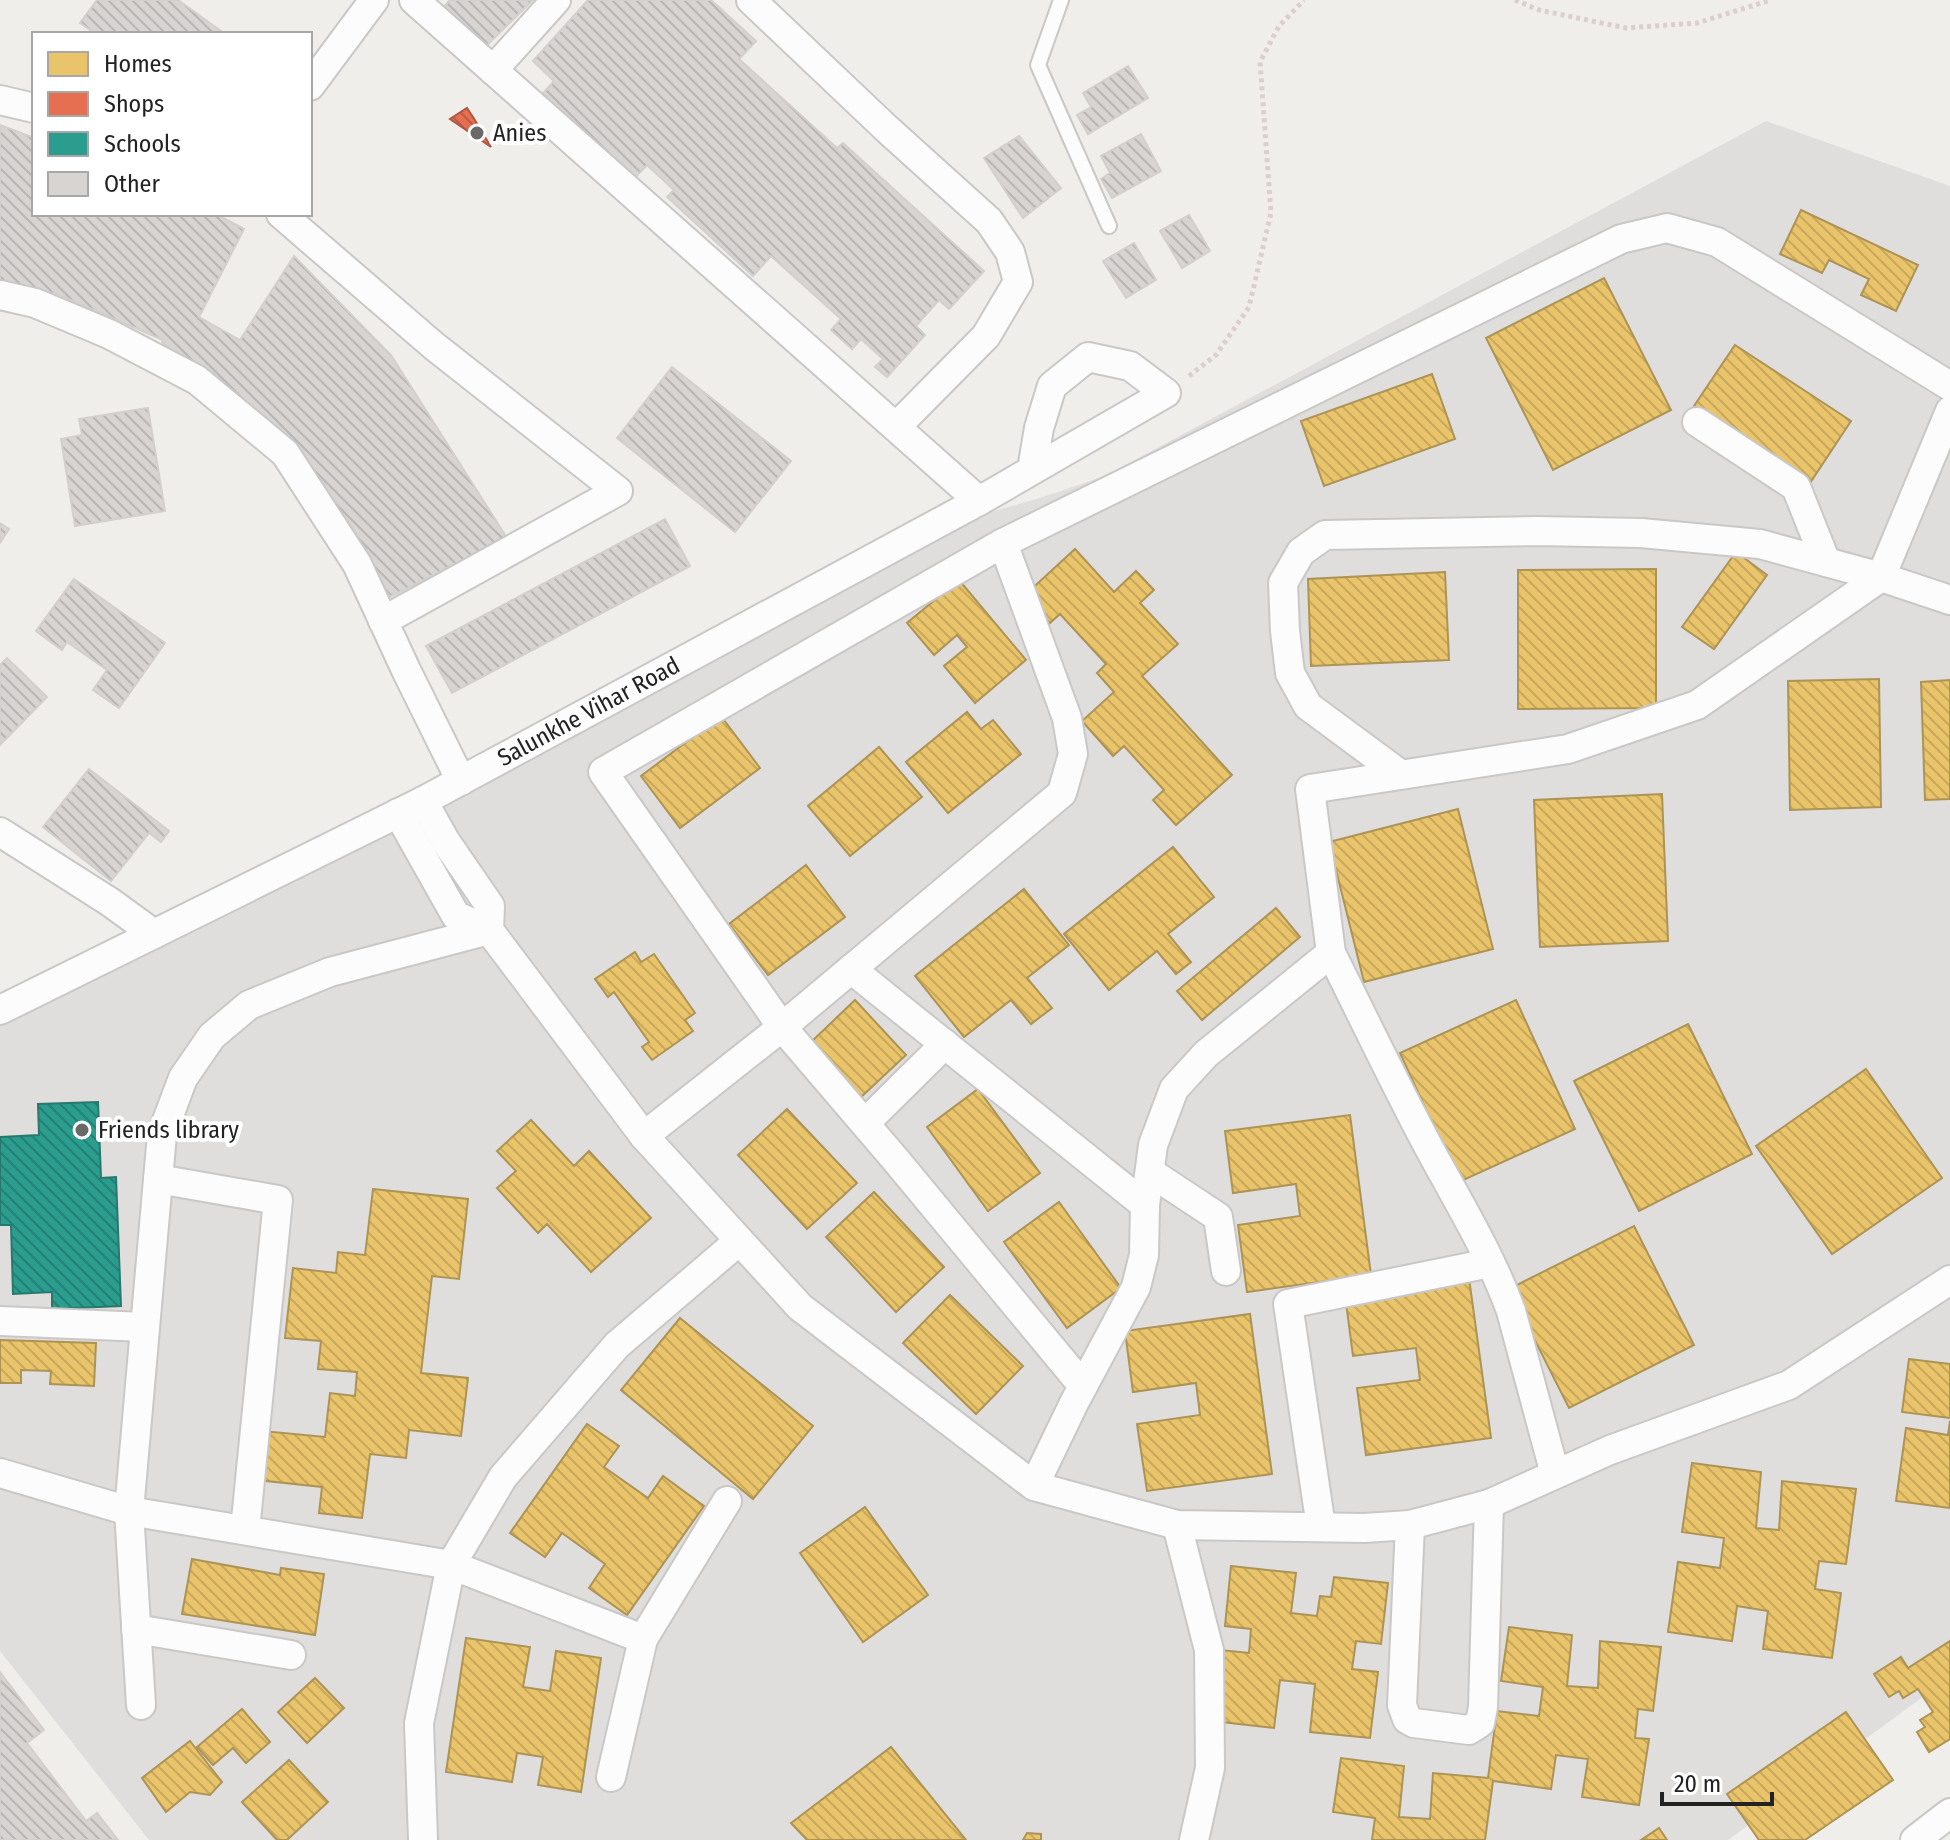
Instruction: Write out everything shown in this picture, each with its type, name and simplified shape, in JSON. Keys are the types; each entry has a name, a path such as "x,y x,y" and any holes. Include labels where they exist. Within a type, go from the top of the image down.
{"street":[{"path":"312,83 374,0"},
{"path":"414,0 979,501"},
{"path":"493,70 556,0"},
{"path":"751,0 989,221 1010,252 1018,282 986,336 896,427"},
{"path":"0,100 32,108"},
{"path":"283,216 434,346 618,491 383,621"},
{"path":"1083,1386 782,1027 603,772 1003,543 1621,239 1667,228 1717,242 1950,386"},
{"path":"0,295 35,303 109,334 197,380 285,453 357,564 461,781"},
{"path":"1032,470 1039,428 1052,386 1088,357 1130,366 1166,393"},
{"name":"Salunkhe Vihar Road","path":"0,1010 461,781 979,501 1166,393"},
{"path":"1555,1474 1503,1289 1331,953 1310,789 1568,749 1697,705 1881,577 1950,411"},
{"path":"1697,422 1796,487 1826,562"},
{"path":"1400,774 1308,706 1290,673 1283,583 1301,552 1325,535 1537,531 1641,533 1760,544 1881,577 1950,600"},
{"path":"644,1136 782,1027 1062,793 1073,754 1067,718 1003,543"},
{"path":"411,807 456,916 489,930 644,1136 739,1241 800,1307 1034,1486 1177,1525 1364,1528 1410,1525 1489,1504 1610,1450 1789,1385 1950,1280"},
{"path":"0,832 154,934"},
{"path":"141,1705 129,1511 162,1134 183,1078 212,1036 249,1005 330,972 489,930"},
{"path":"1034,1486 1136,1287 1144,1255 1145,1205 1153,1145 1174,1089 1206,1054 1331,953"},
{"path":"851,969 1145,1205"},
{"path":"865,1123 945,1044"},
{"path":"1150,1172 1218,1217 1226,1271"},
{"path":"158,1179 278,1200 245,1530"},
{"path":"423,1840 419,1723 451,1565 503,1477 617,1345 739,1241"},
{"path":"1321,1527 1288,1304 1490,1263"},
{"path":"0,1321 145,1327"},
{"path":"0,1473 129,1511 451,1565 643,1639"},
{"path":"611,1777 643,1639 727,1501"},
{"path":"1410,1525 1402,1705 1407,1719 1414,1723 1469,1730 1480,1723 1483,1707 1489,1504"},
{"path":"1177,1525 1209,1650 1210,1768 1194,1840"},
{"path":"136,1629 291,1655"},
{"path":"1915,1840 1950,1813"}],"lane":[{"path":"1061,0 1038,65 1109,226"}],"path":[{"path":"1166,393 1216,355 1249,307 1271,213 1260,62 1279,26 1304,0"},
{"path":"1515,0 1539,10 1626,28 1697,23 1771,0"}],"shaded area":[{"path":"1766,121 1950,186 1950,1677 1728,1840 149,1840 0,1651 0,1017 928,530 1105,476"}],"building: Homes":[{"path":"1801,210 1918,265 1896,311 1861,295 1869,279 1829,260 1822,273 1780,254"},
{"path":"1604,278 1671,410 1553,470 1486,338"},
{"path":"1735,345 1851,421 1810,483 1694,406"},
{"path":"1432,374 1455,439 1324,486 1301,421"},
{"path":"1075,549 1114,592 1136,571 1154,590 1140,603 1178,644 1142,676 1232,775 1176,825 1153,800 1164,790 1124,746 1113,756 1082,721 1114,692 1097,673 1106,664 1060,614 1050,623 1025,595"},
{"path":"1736,552 1767,575 1714,649 1682,627"},
{"path":"1656,569 1656,708 1518,709 1518,570"},
{"path":"1445,572 1449,660 1311,666 1308,579"},
{"path":"959,580 1026,660 975,703 944,666 967,647 957,635 934,655 907,623"},
{"path":"1879,679 1881,807 1790,810 1788,681"},
{"path":"1950,680 1950,799 1925,800 1921,682"},
{"path":"967,712 981,729 993,720 1021,754 948,813 906,762"},
{"path":"721,716 760,768 680,828 641,776"},
{"path":"879,747 922,797 850,856 808,806"},
{"path":"1662,794 1668,941 1540,947 1534,800"},
{"path":"1458,809 1493,949 1364,982 1329,842"},
{"path":"1173,847 1214,897 1168,934 1191,962 1176,974 1157,951 1109,990 1064,934"},
{"path":"806,865 845,917 768,975 729,924"},
{"path":"1024,889 1069,945 1027,978 1052,1008 1031,1024 1011,1000 964,1037 915,976"},
{"path":"1276,908 1300,937 1202,1020 1177,991"},
{"path":"635,952 641,962 654,954 695,1013 685,1020 693,1031 652,1060 642,1047 649,1042 614,992 608,997 595,979"},
{"path":"855,1000 906,1055 860,1098 809,1044"},
{"path":"1516,1000 1575,1129 1459,1182 1400,1053"},
{"path":"1688,1024 1752,1154 1639,1211 1574,1081"},
{"path":"1866,1069 1942,1178 1832,1254 1756,1146"},
{"path":"978,1089 1040,1173 988,1211 927,1127"},
{"path":"787,1109 857,1183 807,1229 738,1155"},
{"path":"1350,1115 1371,1275 1247,1292 1238,1225 1300,1216 1296,1184 1233,1193 1225,1131"},
{"path":"531,1120 574,1166 589,1151 651,1218 591,1272 547,1224 538,1233 497,1188 516,1171 497,1151"},
{"path":"373,1189 468,1199 459,1279 432,1276 421,1373 468,1378 461,1436 409,1430 406,1458 370,1454 362,1518 319,1513 322,1487 257,1480 263,1431 325,1437 330,1393 355,1396 357,1372 318,1369 321,1341 285,1338 293,1268 336,1273 338,1252 365,1255"},
{"path":"874,1192 944,1267 896,1312 826,1237"},
{"path":"1059,1202 1121,1288 1067,1328 1004,1242"},
{"path":"1634,1226 1694,1345 1569,1408 1509,1289"},
{"path":"1469,1278 1491,1438 1366,1455 1357,1388 1420,1380 1416,1348 1353,1356 1345,1295"},
{"path":"950,1295 1023,1366 976,1414 903,1343"},
{"path":"1250,1314 1272,1474 1147,1491 1137,1424 1200,1415 1196,1383 1133,1392 1125,1331"},
{"path":"680,1318 813,1426 753,1499 621,1390"},
{"path":"0,1340 96,1343 94,1386 50,1384 51,1371 21,1370 21,1383 0,1383"},
{"path":"1909,1359 1950,1364 1950,1418 1902,1412"},
{"path":"1950,1421 1950,1508 1896,1501 1906,1428 1948,1435"},
{"path":"587,1424 619,1446 604,1467 648,1498 663,1476 704,1506 627,1615 589,1588 605,1564 562,1533 545,1557 510,1533"},
{"path":"1692,1463 1761,1472 1756,1528 1779,1530 1782,1481 1856,1489 1846,1564 1819,1561 1815,1589 1841,1593 1832,1658 1763,1649 1768,1611 1737,1606 1732,1641 1668,1632 1678,1562 1720,1568 1724,1538 1682,1532"},
{"path":"865,1507 928,1595 863,1642 800,1553"},
{"path":"192,1559 280,1575 281,1568 324,1574 315,1635 182,1614"},
{"path":"1231,1566 1296,1573 1291,1613 1317,1616 1320,1596 1331,1597 1334,1577 1388,1583 1381,1644 1356,1641 1352,1669 1378,1672 1370,1738 1310,1732 1315,1684 1280,1680 1274,1728 1213,1721 1221,1650 1249,1653 1251,1629 1225,1626"},
{"path":"1509,1627 1572,1635 1567,1686 1598,1688 1600,1641 1661,1647 1653,1711 1638,1709 1635,1738 1649,1739 1639,1805 1582,1797 1588,1759 1556,1755 1551,1789 1493,1781 1485,1840 1372,1840 1375,1818 1333,1812 1341,1758 1404,1766 1399,1817 1430,1819 1433,1773 1488,1778 1497,1711 1539,1716 1543,1687 1501,1681"},
{"path":"466,1638 530,1647 523,1687 550,1691 556,1651 601,1658 581,1792 538,1785 543,1757 517,1753 512,1782 446,1772"},
{"path":"1950,1641 1950,1739 1929,1752 1917,1732 1925,1727 1920,1720 1933,1712 1918,1689 1903,1698 1899,1691 1889,1697 1874,1674 1901,1657 1908,1668"},
{"path":"315,1678 344,1708 307,1743 278,1712"},
{"path":"242,1709 270,1742 246,1763 233,1748 213,1765 197,1747"},
{"path":"1846,1712 1893,1780 1805,1840 1759,1840 1727,1794"},
{"path":"190,1741 222,1782 210,1795 190,1792 166,1812 142,1778"},
{"path":"891,1747 966,1840 807,1840 791,1823"},
{"path":"289,1760 328,1802 287,1840 277,1840 242,1802"},
{"path":"1659,1828 1667,1840 1641,1840"},
{"path":"1027,1833 1041,1834 1041,1840 1023,1840"}],"building: Shops":[{"name":"Anies","path":"467,108 473,117 491,147 450,119"}],"building: Schools":[{"path":"98,1102 101,1178 116,1177 121,1306 52,1309 52,1292 13,1294 11,1225 0,1225 0,1137 39,1135 38,1104"}],"building: Other":[{"path":"97,0 178,0 222,32 93,32 80,23"},
{"path":"450,0 533,0 483,49 443,8"},
{"path":"588,0 711,0 756,41 739,59 837,148 843,143 984,271 949,309 939,300 916,326 925,335 887,377 875,367 883,359 861,339 852,349 831,330 841,319 771,256 753,276 667,197 674,190 647,165 627,186 535,102 554,81 533,61"},
{"path":"1128,66 1148,98 1088,134 1077,115 1091,107 1083,93"},
{"path":"0,125 32,137 32,216 220,216 244,229 199,317 240,340 294,256 391,355 507,538 390,597 299,464 163,340 53,292 52,295 0,282"},
{"path":"1141,134 1161,171 1112,198 1101,179 1110,173 1101,156"},
{"path":"1019,136 1061,188 1023,218 984,158"},
{"path":"1189,215 1210,251 1182,268 1160,231"},
{"path":"1134,243 1156,280 1126,298 1103,261"},
{"path":"672,367 791,461 735,532 617,438"},
{"path":"148,408 165,511 75,526 61,439 82,435 79,419"},
{"path":"665,519 690,566 452,693 426,646"},
{"path":"0,523 9,529 0,543"},
{"path":"74,579 165,643 119,708 93,690 107,670 67,642 62,650 36,631"},
{"path":"7,658 47,697 0,745 0,665"},
{"path":"89,769 169,831 161,842 149,833 111,881 43,827"},
{"path":"0,1672 44,1730 27,1743 86,1821 97,1813 118,1840 0,1840"}],"place":[{"name":"Anies","path":"477,133"},
{"name":"Friends library","path":"82,1130"}]}
